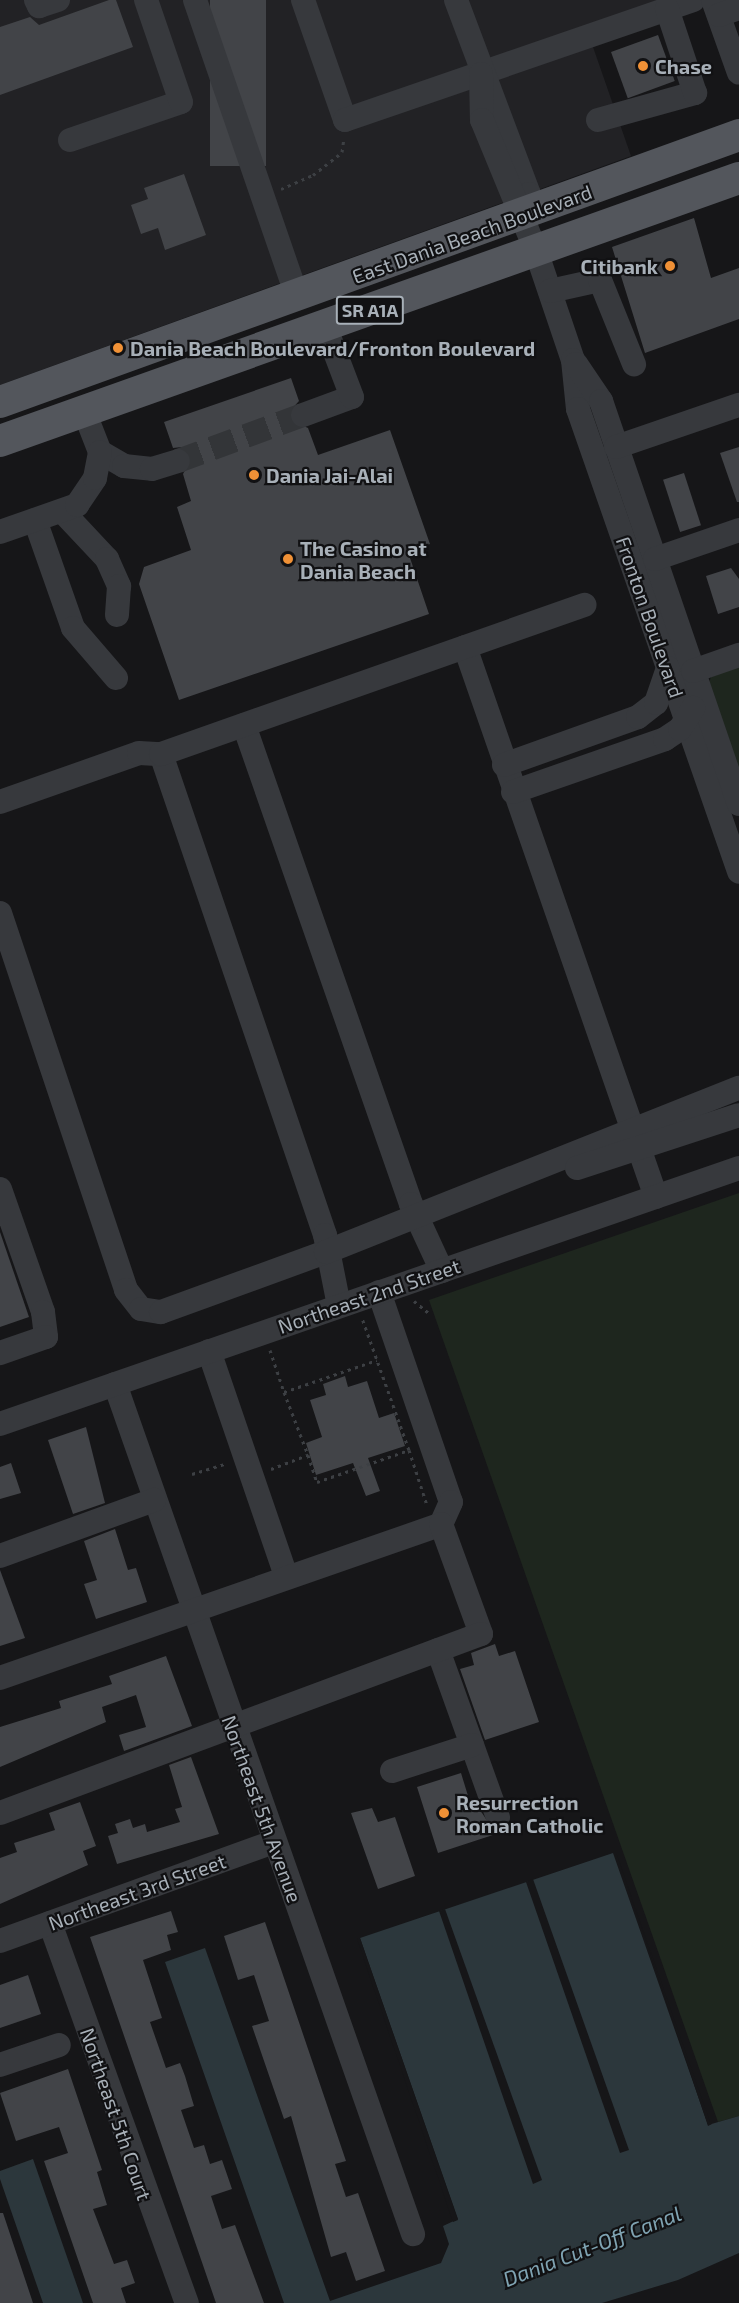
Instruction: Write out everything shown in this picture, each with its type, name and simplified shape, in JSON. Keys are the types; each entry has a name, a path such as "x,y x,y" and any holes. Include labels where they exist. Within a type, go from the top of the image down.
{"main road":[{"name":"East Dania Beach Boulevard","path":"0,402 524,216 739,135"},
{"name":"East Dania Beach Boulevard","path":"0,441 739,178"},
{"path":"84,411 100,383 133,355"}],"street":[{"path":"36,0 39,6 58,0"},
{"path":"70,140 181,102 146,0"},
{"path":"195,0 297,296"},
{"path":"303,0 345,120 693,0"},
{"path":"456,0 481,74 490,85 529,194 524,216"},
{"path":"724,7 739,73"},
{"path":"598,120 695,93 667,9"},
{"name":"Fronton Boulevard","path":"524,216 573,360 578,409 739,872"},
{"path":"550,291 600,280 634,364"},
{"path":"303,415 352,397 325,326"},
{"name":"Fronton Boulevard","path":"573,360 601,401 739,804"},
{"path":"616,447 739,405"},
{"path":"0,532 62,511 83,496 95,478 100,452 84,411"},
{"path":"100,452 124,466 152,469 178,461"},
{"path":"62,511 107,559 118,586 117,615"},
{"path":"35,520 73,628 116,678"},
{"path":"655,559 739,530"},
{"path":"0,802 139,753 162,754 585,605"},
{"path":"465,647 513,792 656,1197"},
{"path":"513,792 653,744 686,722 697,680 739,655"},
{"path":"504,765 638,717 657,703 668,668"},
{"path":"244,725 417,1218 442,1271"},
{"path":"162,754 344,1313"},
{"path":"0,913 126,1290 141,1309 161,1312 636,1140 739,1115"},
{"path":"636,1140 739,1088"},
{"name":"Northeast 2nd Street","path":"0,1424 209,1351 382,1300 442,1271 739,1168"},
{"path":"0,1189 43,1312 46,1337 0,1353"},
{"path":"0,1678 190,1608 286,1576 434,1516 451,1502 382,1300"},
{"path":"209,1351 286,1576"},
{"name":"Northeast 5th Avenue","path":"115,1383 190,1608 413,2234"},
{"path":"0,1556 154,1500"},
{"path":"0,1813 481,1634 434,1516"},
{"path":"438,1650 498,1818"},
{"path":"392,1772 472,1745"},
{"name":"Northeast 3rd Street","path":"0,1941 274,1842"},
{"name":"Northeast 5th Court","path":"50,1923 187,2303"},
{"path":"0,2065 59,2045"}],"path":[{"path":"263,197 313,175 342,152 345,120"},
{"path":"344,1313 362,1316 382,1300 409,1300 430,1314"},
{"path":"362,1316 434,1516"},
{"path":"279,1344 269,1348 317,1482 409,1450"},
{"path":"284,1392 377,1360"},
{"path":"331,1375 333,1380"},
{"path":"268,1470 308,1455"},
{"path":"192,1474 245,1457"}],"shaded area":[{"path":"0,0 693,0 593,47 631,156 0,385"},
{"path":"739,664 739,781 707,688 711,677"},
{"path":"739,1193 739,2116 718,2122 429,1300"}],"water":[{"name":"Dania Cut-Off Canal","path":"613,1853 708,2125 739,2116 739,2253 678,2280 602,2303 284,2303 165,1962 205,1948 330,2301 441,2263 449,2244 443,2226 458,2219 360,1938"},
{"path":"33,2159 83,2303 43,2303 0,2179 0,2171"}],"pier":[{"path":"616,1852 712,2124 708,2126"},
{"path":"533,1879 629,2150 620,2153 526,1882"},
{"path":"445,1909 542,2180 533,2184 439,1911"},
{"path":"360,1938 458,2220 453,2222 357,1939"}],"building":[{"path":"109,0 116,0 133,47 0,95 0,27 30,17 39,25"},
{"path":"210,0 266,0 266,166 210,166"},
{"name":"Chase","path":"658,35 675,81 628,98 611,52"},
{"path":"184,174 206,235 165,250 158,228 141,234 131,205 148,199 144,188"},
{"path":"694,218 711,278 739,268 739,319 645,353 612,247"},
{"name":"The Casino at Dania Beach","path":"291,378 299,401 289,412 290,420 308,428 318,455 390,430 430,544 408,552 429,614 179,700 139,584 144,567 191,550 177,507 191,501 183,474 192,457 182,447 173,448 164,422"},
{"path":"739,447 739,502 737,502 720,453"},
{"path":"684,473 701,525 680,532 663,480"},
{"path":"731,568 739,579 739,607 718,614 706,576"},
{"path":"0,1232 29,1317 0,1327"},
{"path":"345,1376 348,1387 367,1381 379,1418 394,1413 405,1446 368,1458 380,1491 366,1496 353,1463 316,1475 306,1443 322,1437 310,1400 326,1395 323,1384"},
{"path":"86,1427 105,1503 73,1514 48,1440"},
{"path":"11,1463 21,1493 0,1499 0,1467"},
{"path":"115,1529 128,1570 136,1568 147,1602 96,1619 84,1584 97,1580 84,1541"},
{"path":"0,1570 25,1638 0,1646"},
{"path":"495,1644 499,1656 515,1651 539,1722 485,1740 460,1669 474,1665 471,1653"},
{"path":"166,1656 192,1726 124,1751 119,1735 146,1727 136,1695 102,1707 106,1722 0,1767 0,1727 61,1708 59,1701 112,1684 109,1676"},
{"path":"191,1757 219,1834 117,1864 108,1836 118,1833 115,1824 130,1819 133,1828 145,1824 147,1832 180,1822 175,1809 182,1807 169,1765"},
{"name":"Resurrection Roman Catholic","path":"461,1773 473,1812 480,1810 496,1834 438,1853 417,1787"},
{"path":"80,1802 96,1846 83,1851 88,1865 0,1904 0,1858 17,1852 14,1843 55,1830 49,1813"},
{"path":"372,1808 378,1822 395,1817 415,1876 378,1889 351,1813"},
{"path":"171,1911 178,1932 167,1935 171,1950 143,1960 162,2018 150,2022 166,2068 180,2063 185,2076 194,2106 181,2110 194,2148 204,2145 210,2164 222,2160 232,2189 211,2196 222,2229 235,2225 264,2303 216,2303 90,1937"},
{"path":"265,1922 346,2161 335,2164 346,2197 358,2193 385,2271 356,2281 346,2252 331,2257 291,2116 284,2119 252,2026 269,2021 254,1975 238,1980 224,1936"},
{"path":"28,1975 41,2014 0,2028 0,1985"},
{"path":"68,2069 102,2170 97,2172 107,2205 93,2209 114,2264 127,2260 135,2283 121,2288 126,2303 93,2303 44,2161 68,2153 59,2127 16,2141 0,2093"},
{"path":"0,2213 3,2213 33,2303 0,2303"}],"tunnel":[{"path":"178,461 303,415"}],"place":[{"name":"Chase","path":"643,66"},
{"name":"Citibank","path":"670,266"},
{"name":"Dania Beach Boulevard/Fronton Boulevard","path":"118,348"},
{"name":"Dania Jai-Alai","path":"254,475"},
{"name":"The Casino at Dania Beach","path":"288,559"},
{"name":"Resurrection Roman Catholic","path":"444,1813"}]}
